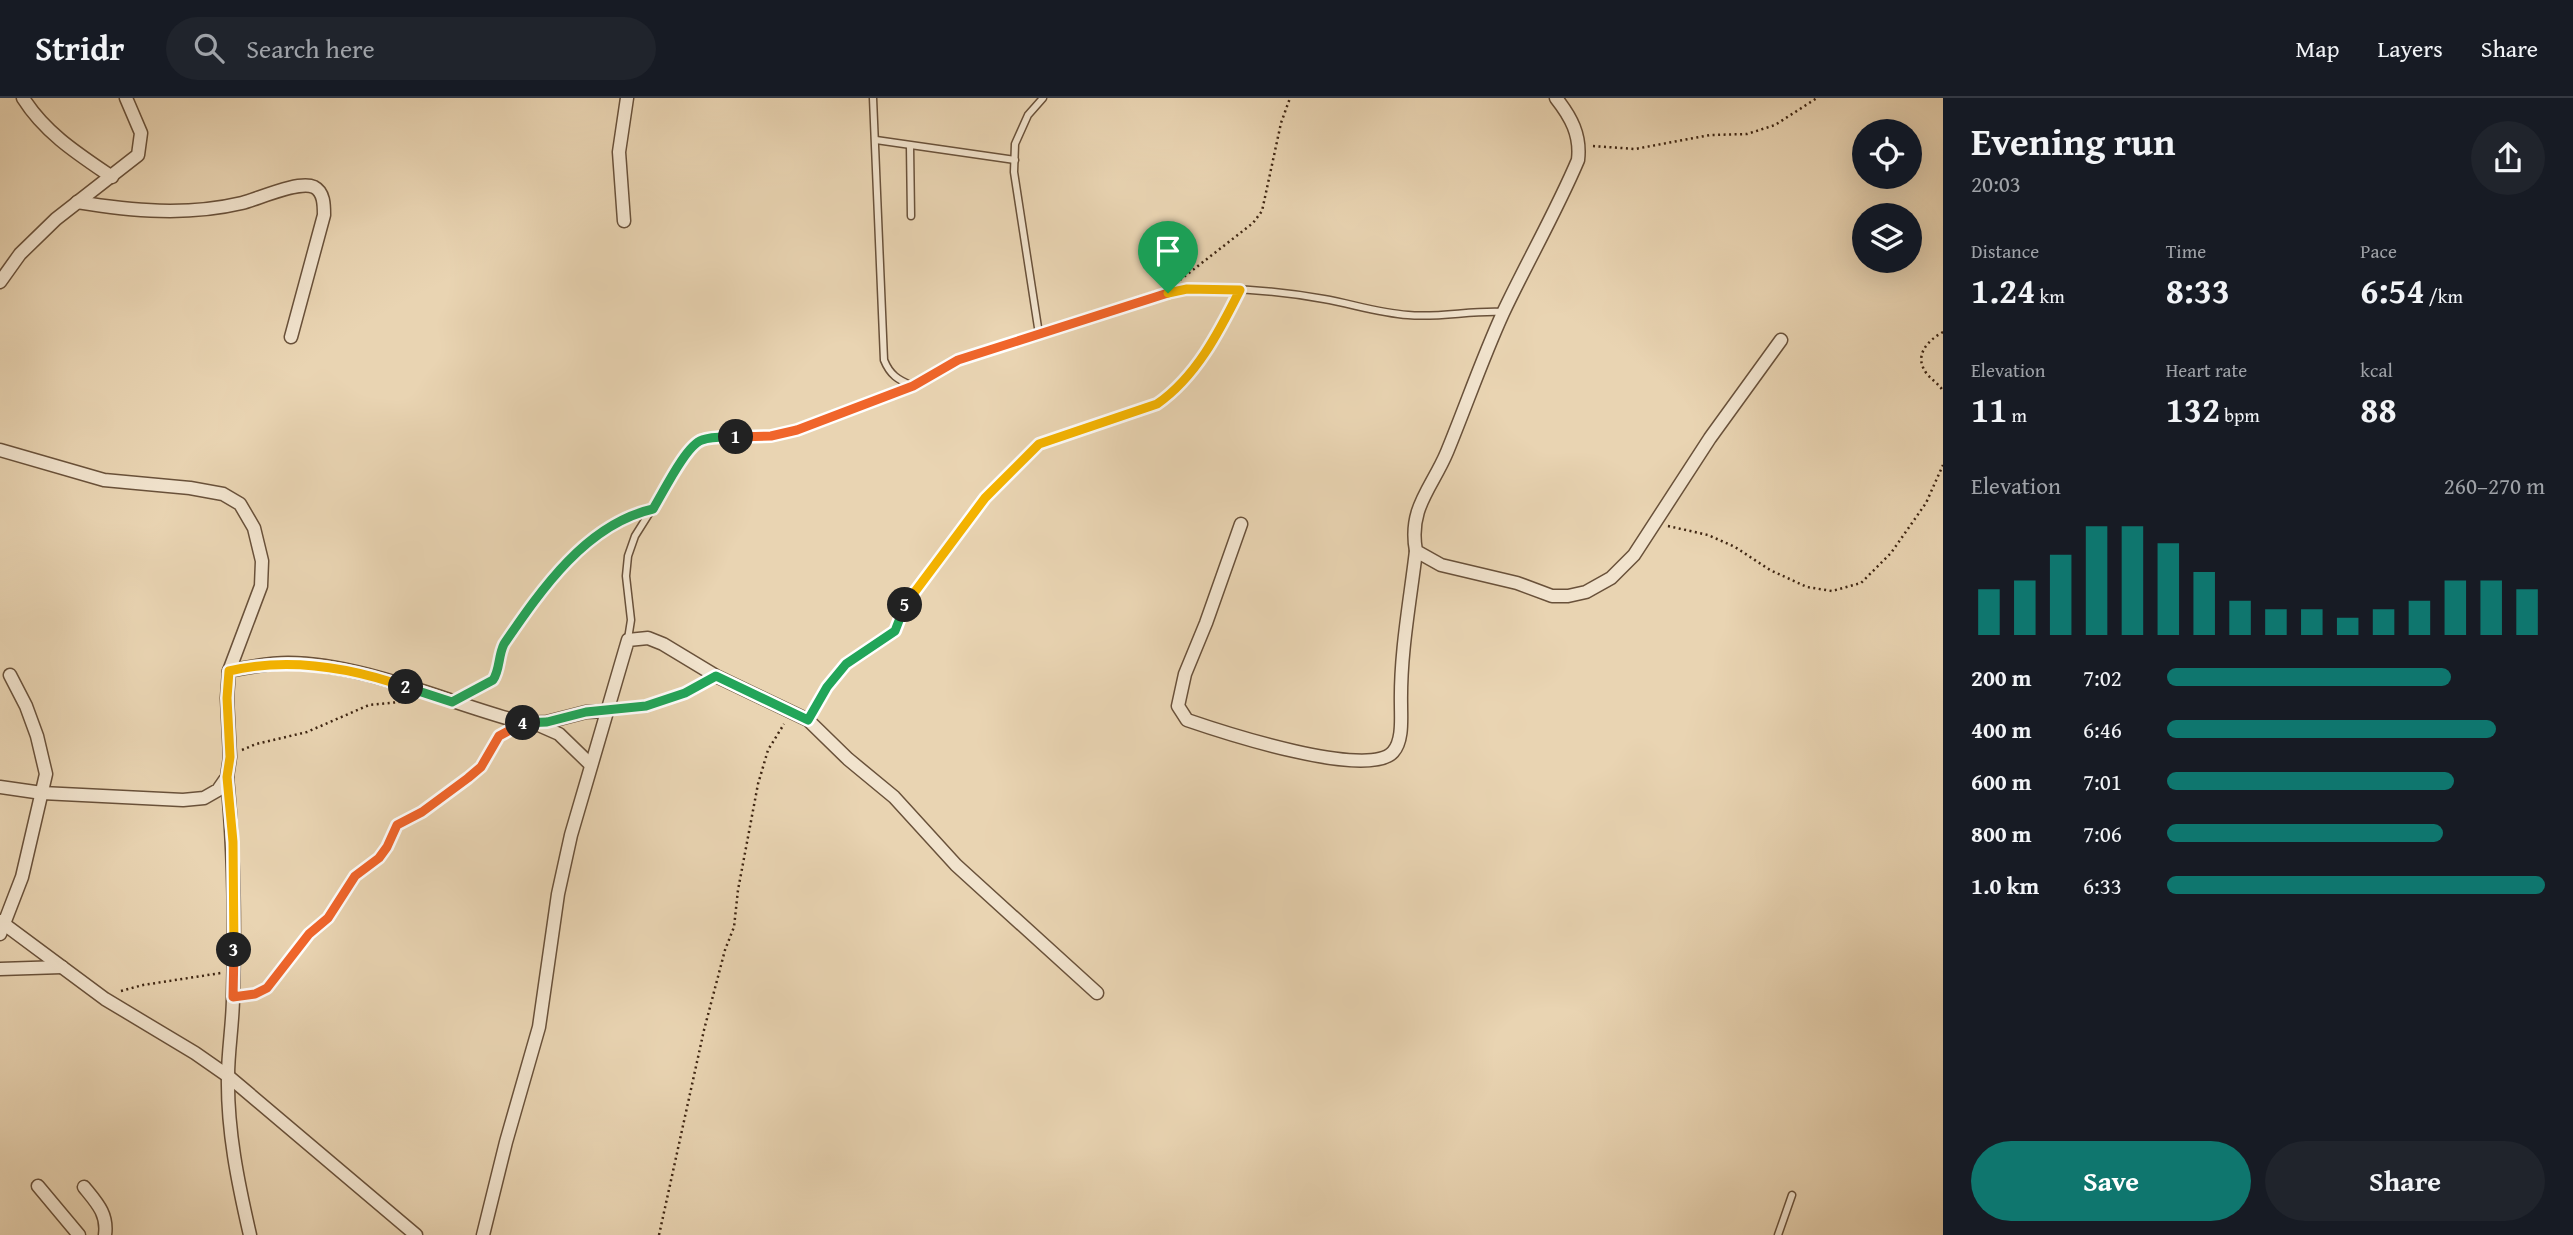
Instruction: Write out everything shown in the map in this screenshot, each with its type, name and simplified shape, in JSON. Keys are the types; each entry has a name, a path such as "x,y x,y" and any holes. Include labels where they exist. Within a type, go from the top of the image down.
{"street":[{"path":"23,98 35,118 68,147 112,177"},
{"path":"0,282 20,254 77,202 138,155 141,133 126,98"},
{"path":"624,221 619,152 627,98"},
{"path":"1241,524 1185,674 1178,706 1187,720 1296,752 1335,759 1386,759 1396,750 1401,726 1402,656 1416,551 1414,518 1446,453 1478,368 1578,160 1579,145 1571,121 1556,98"},
{"path":"77,202 147,211 191,212 302,186 313,186 321,193 324,215 291,337"},
{"path":"1416,551 1441,565 1517,583 1552,596 1586,592 1611,578 1634,555 1710,438 1781,340"},
{"path":"0,450 104,480 190,488 223,494 240,504 254,528 262,561 261,586 229,671 227,698 230,757 227,777 233,842 233,997 228,1076 235,1161 250,1235"},
{"path":"483,1235 539,1027 558,894 628,640 648,638 663,644 716,676 808,720 848,759 894,797 956,864 1097,993"},
{"path":"229,671 257,665 290,663 356,673 559,734 592,765"},
{"path":"10,674 26,706 46,774 22,877 1,926 106,999 228,1076 416,1235"},
{"path":"529,723 607,710"},
{"path":"0,787 42,793 183,800 204,798 218,790 227,777"},
{"path":"0,969 62,967"},
{"path":"38,1186 79,1235"},
{"path":"84,1187 101,1208 107,1223 105,1235"}],"lane":[{"path":"873,98 884,360 897,379 913,386"},
{"path":"1039,334 1025,254 1015,144 1028,115 1043,98"},
{"path":"876,140 1015,160"},
{"path":"910,146 911,216"},
{"path":"628,640 631,620 626,576 628,556 635,536 686,454 699,440 782,435 913,386 958,360 1187,289 1240,290 1323,298 1406,315 1504,312"},
{"path":"1779,1235 1792,1195"}],"path":[{"path":"1168,293 1194,267 1253,223 1262,211 1281,123 1290,98"},
{"path":"1579,145 1635,149 1710,135 1747,134 1775,124 1817,98"},
{"path":"808,720 827,687 846,664 895,631 904,608 966,521 1026,454 1039,444 1157,404 1173,393 1221,328 1240,290"},
{"path":"1943,332 1928,342 1921,353 1921,362 1926,373 1943,391"},
{"path":"1655,523 1708,535 1735,547 1770,570 1807,587 1832,591 1861,583 1891,553 1926,503 1943,465"},
{"path":"452,702 493,680 504,644 571,559 611,526 634,513 653,509"},
{"path":"607,710 629,709 661,702 685,693 716,676"},
{"path":"230,757 256,744 324,726 369,705 401,703 427,694"},
{"path":"233,997 255,994 267,988 309,934 328,918 355,876 379,858 397,825 422,812 481,767 499,736 529,723"},
{"path":"659,1235 704,1030 725,950 734,927 738,890 758,784 768,750 784,724"},
{"path":"106,999 143,985 233,972"}],"route":[{"path":"1187,289 1240,290 1221,328 1195,367 1173,393 1157,404 1039,444 1026,454 966,521 908,601 895,631 846,664 827,687 808,720 716,676 685,693 646,706 572,714 547,722 524,723 505,731 494,742 481,767 422,812 397,825 379,858 355,876 328,918 302,942 267,988 255,994 233,997 233,842 227,777 230,757 227,698 229,671 257,665 290,663 322,667 389,681 452,702 493,680 504,644 571,559 611,526 634,513 653,509 686,454 699,440 782,435 913,386 958,360 1168,293 1187,289"}]}
